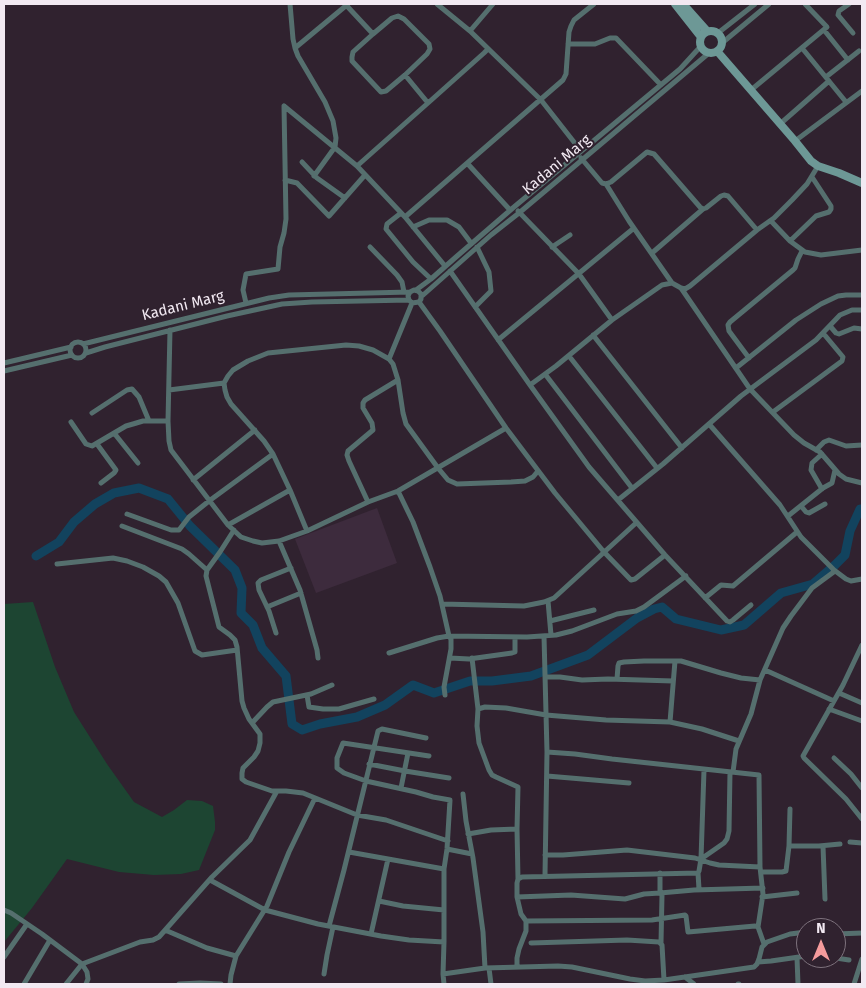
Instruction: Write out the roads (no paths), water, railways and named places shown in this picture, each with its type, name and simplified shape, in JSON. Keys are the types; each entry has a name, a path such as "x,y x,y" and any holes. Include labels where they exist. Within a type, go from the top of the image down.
{"street":[{"path":"290,4 295,48 325,102 336,138 335,148 314,176"},
{"path":"437,4 470,31 541,100 583,160 602,183 606,184 672,283 681,288 750,389 794,435 822,454 834,470 846,479 862,483"},
{"path":"470,31 493,4"},
{"path":"675,4 701,37"},
{"path":"684,4 707,32"},
{"path":"718,33 755,4"},
{"path":"722,43 718,33 711,31 704,33 700,43 705,52 713,52 769,4"},
{"path":"751,90 827,27 805,4"},
{"path":"849,4 839,11 838,15 853,33"},
{"path":"295,48 347,5 373,34"},
{"path":"431,279 413,262 386,229 387,224 403,215 468,163 563,80 566,74 570,26 590,5"},
{"path":"398,16 404,19 428,44 430,49 427,54 386,91 381,92 352,61 352,52 373,34 392,18 398,16"},
{"path":"824,30 848,60"},
{"path":"568,44 595,44 610,38 616,38 661,84"},
{"name":"Kadani Marg","path":"83,344 269,298 289,295 407,292 416,290 680,68 701,46"},
{"path":"357,166 484,54 488,48"},
{"path":"802,48 846,102"},
{"path":"780,124 859,51"},
{"path":"713,52 751,90 811,161 818,166 862,183"},
{"name":"Kadani Marg","path":"86,353 170,330 282,304 415,300 713,52"},
{"path":"405,74 428,103"},
{"path":"795,140 862,90"},
{"path":"246,303 243,290 246,274 278,269 280,247 286,219 284,106 357,166 403,215 445,266"},
{"path":"606,184 648,152 651,152 658,156 703,209"},
{"path":"302,162 314,176 345,198"},
{"path":"468,163 579,274 612,320"},
{"path":"681,288 685,289 690,286 757,230 771,221 807,184 818,166"},
{"path":"285,180 297,183 329,216 365,174"},
{"path":"790,241 816,216 829,212 832,209 812,176"},
{"path":"652,253 703,209 724,195 728,196 757,230"},
{"path":"413,227 429,220 447,220 459,227 471,243"},
{"path":"771,221 802,251 812,255 862,250"},
{"path":"498,340 634,228"},
{"path":"552,247 570,235"},
{"path":"370,247 397,275 408,296 415,300 440,330 506,428 555,493 604,552 631,580 665,555"},
{"path":"475,307 491,291 489,272 477,247"},
{"path":"749,358 730,332 728,325 795,268 802,251"},
{"path":"450,271 589,467 636,523 727,621 730,622 751,605"},
{"path":"530,385 569,356 612,320 662,285 672,283"},
{"path":"389,359 420,292 416,290"},
{"path":"736,368 796,320 821,304 838,296 862,295"},
{"path":"618,500 750,389 808,346 840,314 846,311 862,310"},
{"path":"830,326 839,334 854,328 862,329"},
{"path":"170,330 168,421 171,450 228,525 241,537 254,541 262,543 279,541 398,491 506,428"},
{"path":"773,412 842,361 843,357 823,332"},
{"path":"593,335 682,448"},
{"path":"4,363 71,347 75,343 83,344 86,348 86,353 80,358 76,358 70,351 71,347"},
{"path":"306,531 274,454 226,397 224,383 232,370 260,356 276,352 346,345 373,350 389,359 393,364 406,424 448,480 457,484 525,481 533,477 538,471"},
{"path":"4,371 72,355"},
{"path":"569,356 658,468"},
{"path":"545,374 632,488"},
{"path":"368,502 348,461 347,455 348,451 373,430 372,423 363,408 365,400 398,380"},
{"path":"169,390 224,383"},
{"path":"92,413 127,390 132,389 137,393 149,421"},
{"path":"71,422 86,444 92,446 132,424 149,421 168,421"},
{"path":"709,424 780,505 801,537 834,570 846,579 851,581 862,579"},
{"path":"193,480 255,430"},
{"path":"114,433 138,464"},
{"path":"816,450 829,440 846,446 862,445"},
{"path":"97,444 116,470 101,483"},
{"path":"127,514 171,530 179,530 189,518 209,501 274,454"},
{"path":"822,454 812,463 811,470 822,489"},
{"path":"788,516 832,483 834,470"},
{"path":"228,525 290,490"},
{"path":"398,491 413,522 430,567 442,604 451,643 444,695"},
{"path":"801,506 809,513 825,504"},
{"path":"442,604 524,606 548,601 554,598 636,523"},
{"path":"122,526 182,549 207,570"},
{"path":"234,530 207,570 206,576 219,627 235,640 242,702 260,734 258,751 243,768 242,779 272,791 286,790 303,793 358,816 386,820 448,841"},
{"path":"705,598 721,585 733,586 798,532"},
{"path":"279,541 301,593 318,658"},
{"path":"57,564 113,558 127,560 143,567 166,582 178,603 197,654 237,650"},
{"path":"276,633 258,583 291,568"},
{"path":"700,860 727,839 730,823 731,772 734,756 750,714 760,680 783,628 812,588 834,570"},
{"path":"389,653 449,636 544,636 572,631 617,614 644,608 686,576"},
{"path":"267,606 301,593"},
{"path":"548,601 551,635"},
{"path":"550,621 594,610"},
{"path":"450,658 472,658 514,652 515,636"},
{"path":"544,636 547,752 545,876"},
{"path":"862,645 834,701 804,753 804,758 846,799 862,819"},
{"path":"472,658 478,709 479,743 492,775 518,787 517,897 521,914 526,921 526,931 519,948 517,967"},
{"path":"855,660 862,660"},
{"path":"617,679 618,664 624,662 676,661 741,678 760,680"},
{"path":"670,722 676,661"},
{"path":"765,670 834,701"},
{"path":"545,676 582,680 673,681"},
{"path":"252,722 270,704 307,695 332,685"},
{"path":"838,693 862,703"},
{"path":"307,695 309,707 323,709 339,709 374,699"},
{"path":"478,709 485,707 506,708 546,715 606,720 670,722 702,729 739,741"},
{"path":"829,709 862,722"},
{"path":"324,974 331,927 378,731 426,738"},
{"path":"429,756 343,743 337,758 337,768 344,773 366,781 401,788 433,798 450,800 448,841 444,868 443,984"},
{"path":"443,974 487,968 558,966 645,981 751,968 758,962 764,944 758,928 763,888 760,870 759,775 547,752"},
{"path":"401,788 408,753"},
{"path":"834,758 851,774 862,788"},
{"path":"370,764 448,778"},
{"path":"699,890 698,873 704,770"},
{"path":"547,776 629,783"},
{"path":"66,984 82,964 140,942 159,937 210,880 250,840 277,791"},
{"path":"463,794 487,968 492,984"},
{"path":"230,984 236,956 265,910 289,852 315,798"},
{"path":"545,855 626,850 695,858 718,865 784,872 786,871 789,846 790,809"},
{"path":"468,834 491,830 517,829"},
{"path":"850,842 862,843"},
{"path":"789,846 840,844"},
{"path":"823,846 825,899"},
{"path":"447,849 472,854"},
{"path":"349,852 444,868"},
{"path":"371,934 388,859"},
{"path":"660,873 664,980"},
{"path":"518,879 522,877 545,876 698,873"},
{"path":"210,880 265,910 331,927 408,940 444,942"},
{"path":"517,897 571,895 625,898 644,894 699,890 763,888"},
{"path":"762,897 797,893"},
{"path":"379,901 403,906 444,910"},
{"path":"4,910 27,924 82,964 87,972 88,979 86,984"},
{"path":"526,921 652,920 685,915 687,930 690,932 755,926 758,928"},
{"path":"4,957 27,924"},
{"path":"165,930 207,948 236,956"},
{"path":"764,944 771,940 796,933"},
{"path":"846,934 862,933"},
{"path":"24,984 50,940"},
{"path":"531,943 626,940 662,943"},
{"path":"758,962 796,958"},
{"path":"854,984 862,959"},
{"path":"797,968 798,984"},
{"path":"685,977 694,984"},
{"path":"179,984 221,984"}],"waterway":[{"path":"36,556 59,542 74,522 95,504 114,493 139,488 168,499 190,526 235,570 242,588 241,613 253,625 262,648 286,676 292,724 302,730 320,724 357,717 385,705 413,685 434,693 470,681 492,681 531,676 588,655 637,618 662,607 676,619 721,630 744,625 781,593 813,584 835,565 845,555 850,531 860,509 862,509"}]}
